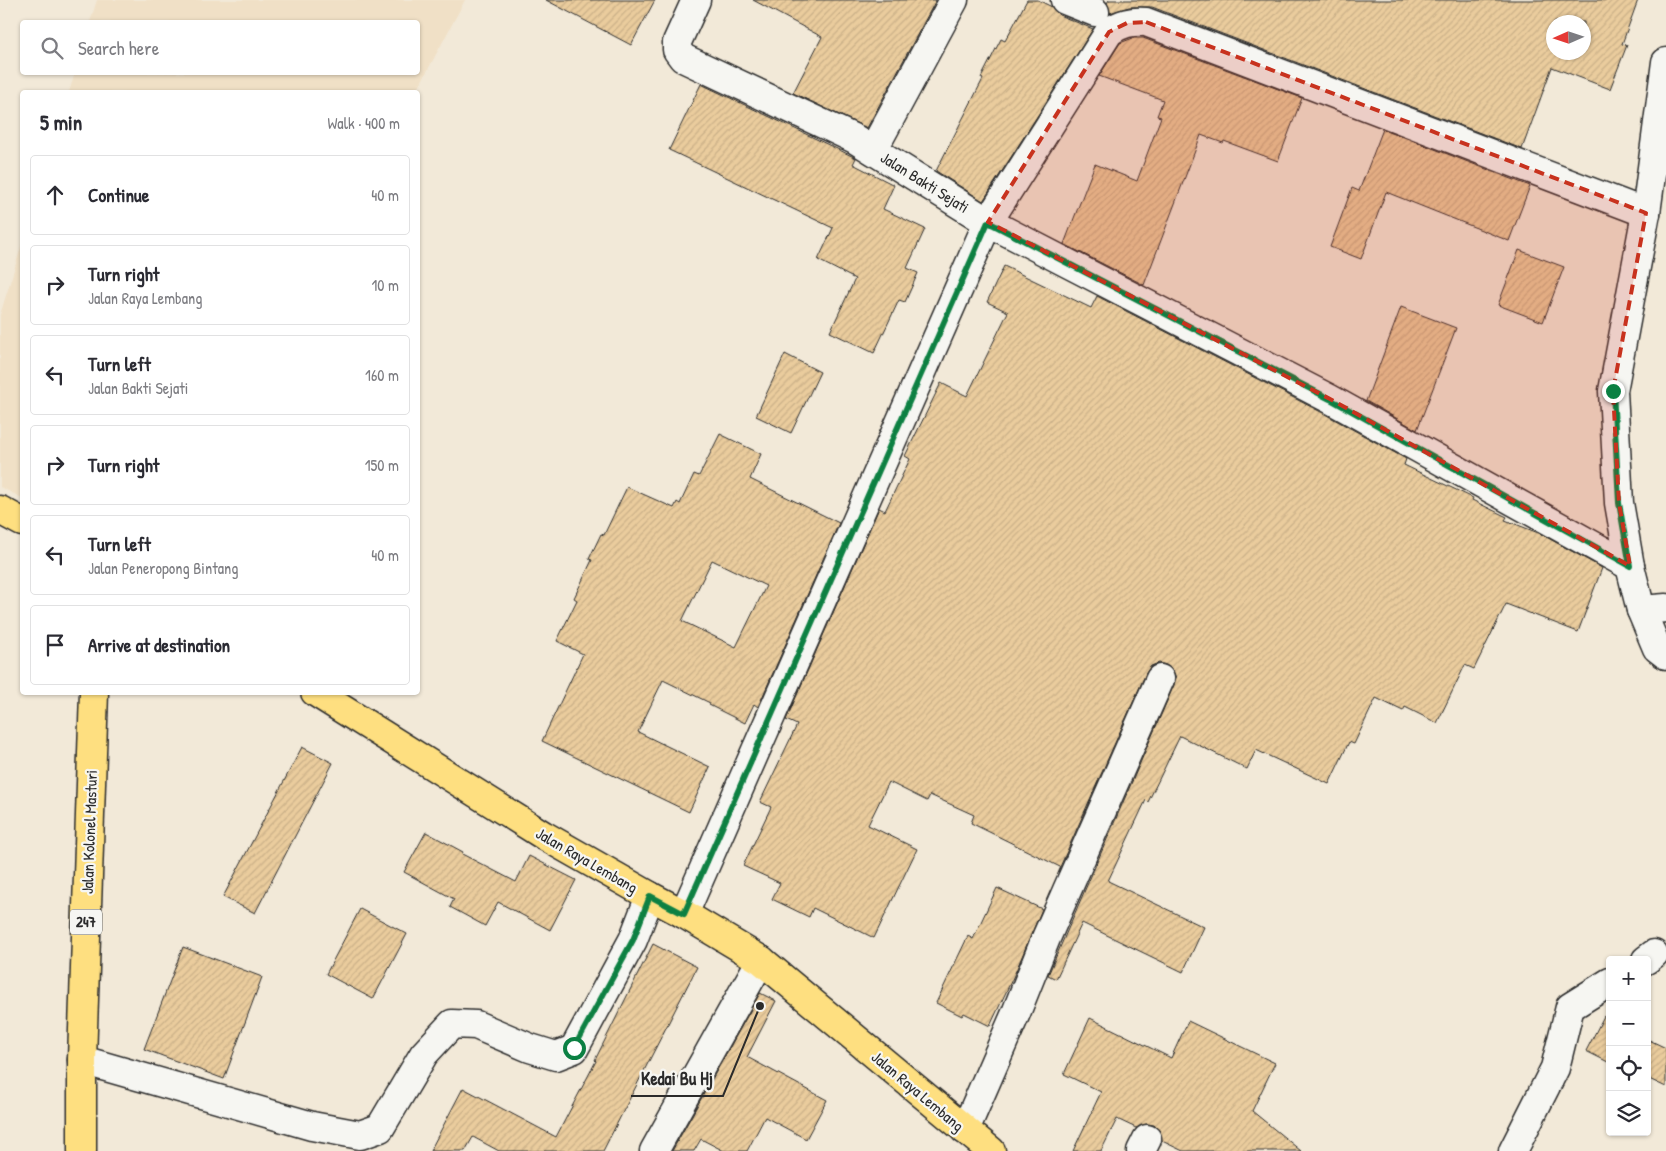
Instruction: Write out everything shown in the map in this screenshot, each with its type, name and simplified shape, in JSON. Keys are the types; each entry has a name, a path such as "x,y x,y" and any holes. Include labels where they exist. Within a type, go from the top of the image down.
{"main road":[{"path":"0,510 20,521"},
{"name":"Jalan Kolonel Masturi","path":"82,1151 82,1060 94,695"},
{"name":"Jalan Raya Lembang","path":"320,695 542,835 684,914 761,960 991,1151"}],"street":[{"path":"872,150 954,0"},
{"path":"1065,0 1095,12"},
{"name":"Jalan Bakti Sejati","path":"684,914 988,222 855,139 679,55 677,46 694,1"},
{"path":"1630,566 1330,399 988,222 1109,32 1118,26 1136,22 1146,22 1646,213"},
{"path":"1666,62 1646,213 1613,391 1619,503 1630,566 1653,609 1657,648 1666,655"},
{"path":"965,1130 1016,1013 1046,938 1160,679"},
{"path":"82,1060 312,1126 360,1136 380,1128 424,1054 452,1024 476,1025 530,1048 556,1056 574,1048 633,940 650,896"},
{"path":"654,1151 761,960"},
{"path":"1513,1151 1555,1068 1570,1007 1606,984"}],"highlighted area":[{"path":"1146,22 1646,213 1613,391 1619,503 1630,566 1330,399 988,222 1109,32 1127,23"}],"shaded area":[{"path":"97,0 465,0 417,90 70,90 74,75 420,75 420,20 91,20"},
{"path":"20,250 20,497 0,487 0,315"}],"building":[{"path":"546,0 655,0 631,45"},
{"path":"753,0 936,0 867,128 793,93 822,37"},
{"path":"1027,0 1038,0 1052,7 1059,15 1093,29 983,201 936,171 983,79 981,78 1001,39 1005,41"},
{"path":"1109,0 1638,0 1622,44 1627,45 1610,89 1552,67 1522,149 1152,7 1129,7 1110,13 1107,3"},
{"path":"1133,38 1143,38 1302,98 1278,161 1224,141 1223,143 1201,135 1144,285 1064,244 1095,164 1137,181 1161,117 1157,116 1163,100 1099,76 1120,43"},
{"path":"701,84 856,158 853,164 894,185 883,209 925,229 907,268 918,273 905,302 899,300 874,353 830,332 855,279 818,260 833,228 669,150"},
{"path":"1383,129 1530,186 1509,241 1386,192 1361,259 1330,247 1352,188 1359,191"},
{"path":"1519,250 1564,267 1543,322 1498,305"},
{"path":"1004,266 1091,308 1097,296 1323,413 1406,459 1404,465 1473,498 1472,500 1507,517 1505,520 1541,534 1602,568 1578,632 1506,604 1474,669 1465,665 1437,723 1405,707 1403,711 1376,698 1354,744 1349,742 1329,784 1256,750 1247,769 1180,736 1148,802 1146,800 1108,881 1204,927 1183,972 1082,923 1056,979 1048,975 1174,685 1176,678 1173,670 1159,663 1151,666 1146,673 1060,867 971,823 974,815 930,795 927,801 889,782 868,825 917,849 874,938 813,908 809,917 772,899 780,883 743,866 771,807 760,802 797,725 786,720 879,508 885,511 910,459 905,456 941,383 967,396 1008,312 987,302"},
{"path":"1401,307 1456,328 1417,430 1366,401"},
{"path":"785,354 820,372 791,433 756,416"},
{"path":"720,434 761,454 750,479 839,523 758,707 754,704 745,723 663,680 638,732 710,767 689,812 542,741 583,654 557,641 577,600 574,598 592,560 589,559 601,534 604,535 627,487 674,508 677,502 680,504 694,474 699,476","holes":["712,560 766,586 736,647 682,621"]},
{"path":"302,747 333,763 255,913 223,897"},
{"path":"426,832 463,852 462,854 516,882 529,856 576,880 550,930 498,902 485,926 450,907 454,899 404,872"},
{"path":"997,888 1042,909 990,1026 964,1013 962,1016 936,1003 968,936 973,939"},
{"path":"360,909 407,934 373,999 326,974"},
{"path":"653,944 697,967 603,1151 499,1151 473,1137 465,1151 430,1151 463,1088 556,1137 596,1061"},
{"path":"183,947 262,977 224,1079 144,1049"},
{"path":"760,993 776,1001 747,1057 827,1100 806,1139 765,1117 747,1151 724,1151 701,1139 694,1151 672,1151"},
{"path":"1604,1016 1606,1017 1606,1061 1586,1051"},
{"path":"1090,1018 1171,1058 1188,1021 1275,1063 1252,1111 1301,1151 1183,1151 1162,1141 1160,1131 1154,1125 1146,1124 1136,1128 1117,1119 1101,1151 1073,1151 1101,1092 1064,1074"},
{"path":"1651,1041 1666,1048 1666,1087 1651,1080"}],"place":[{"name":"Kedai Bu Hj","path":"760,1006"}],"route":[{"path":"574,1048 633,940 650,896 684,914 988,222 1330,399 1630,566 1619,503 1613,391"}]}
